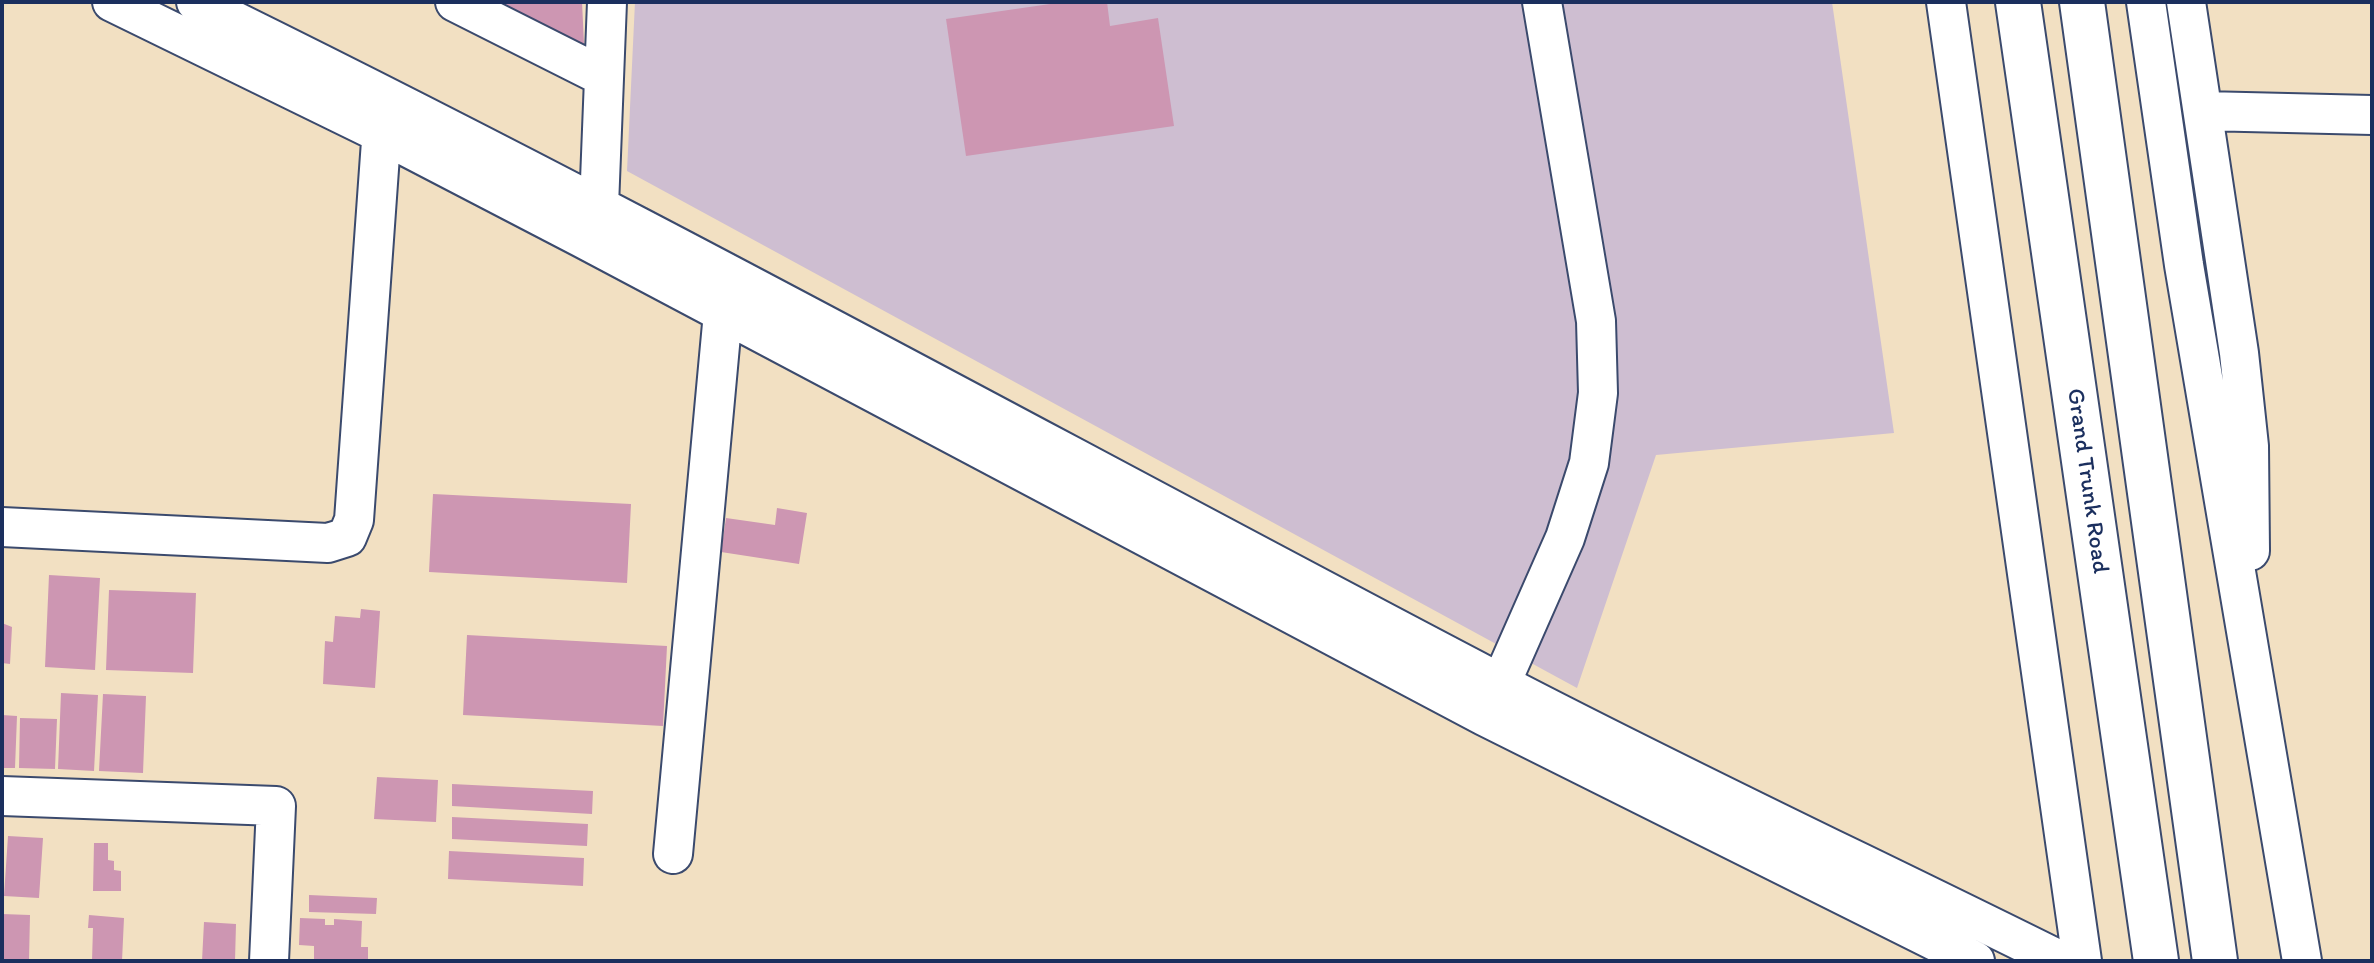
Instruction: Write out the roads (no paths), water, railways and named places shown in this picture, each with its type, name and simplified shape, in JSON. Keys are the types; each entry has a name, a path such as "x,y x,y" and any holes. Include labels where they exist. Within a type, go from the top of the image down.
{"highway":[{"name":"Grand Trunk Road","path":"2018,2 2156,961"},
{"path":"2082,2 2215,961"}],"street":[{"path":"112,2 380,133 591,222 1501,683 2061,961"},
{"path":"196,2 386,95 591,222 723,313 1484,716 1975,961"},
{"path":"455,2 604,77"},
{"path":"591,222 604,77 607,2"},
{"path":"1501,683 1565,538 1589,463 1598,393 1596,321 1542,2"},
{"path":"1946,2 2082,961"},
{"path":"2146,2 2184,265 2302,961"},
{"path":"2186,2 2239,353 2249,446 2252,526 2246,631"},
{"path":"2,527 328,543 347,537 354,520 380,133 386,95"},
{"path":"2203,111 2372,115"},
{"path":"673,854 723,313"},
{"path":"2,796 276,806 269,961"}]}
